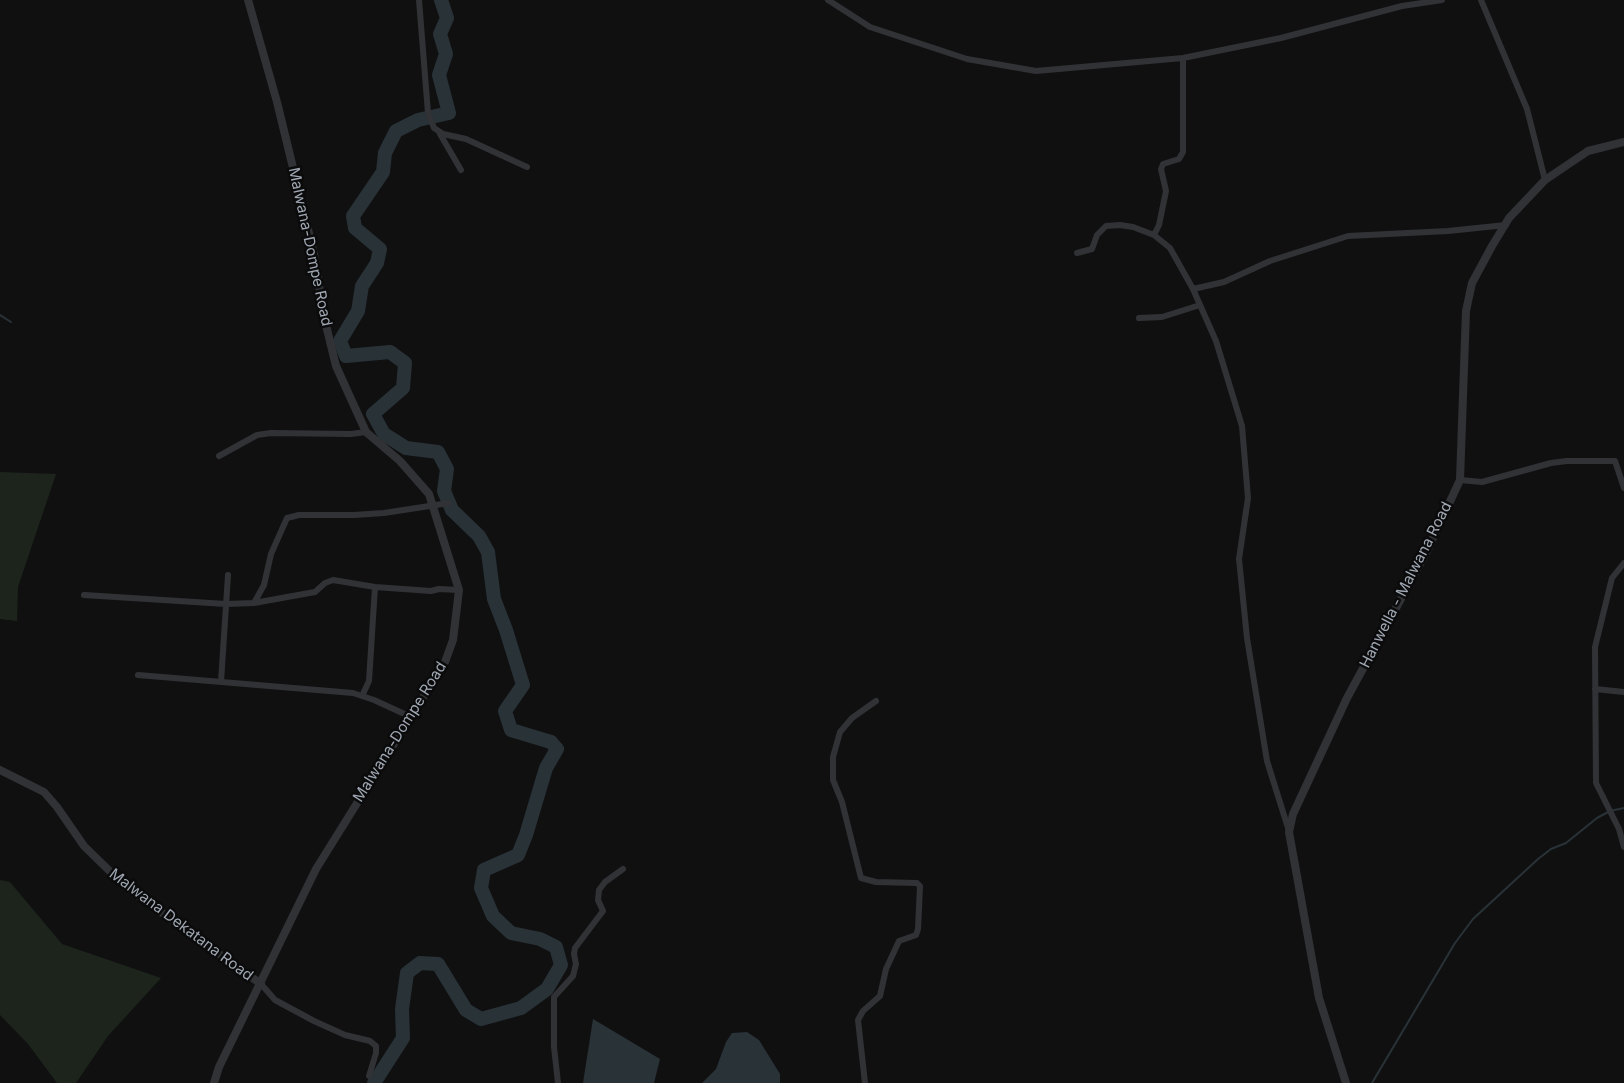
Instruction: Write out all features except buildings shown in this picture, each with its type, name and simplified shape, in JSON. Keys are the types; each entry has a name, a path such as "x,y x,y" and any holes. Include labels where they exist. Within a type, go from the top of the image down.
{"street":[{"name":"Malwana-Dompe Road","path":"214,1083 219,1067 316,869 445,662 453,640 459,590 429,494 400,461 366,432 336,366 324,316 314,254 277,102 248,0"},
{"path":"419,0 428,113 460,170"},
{"path":"828,0 870,27 967,59 1036,70 1183,58 1281,38 1402,6 1442,0"},
{"path":"1480,0 1527,110 1545,180"},
{"path":"1154,235 1159,225 1166,191 1161,169 1163,164 1179,159 1183,152 1183,58"},
{"path":"438,131 466,139 527,167"},
{"name":"Hanwella - Malwana Road","path":"1346,1083 1319,998 1289,832 1293,814 1347,698 1427,551 1460,480 1466,311 1472,283 1509,218 1545,180 1588,151 1624,142"},
{"path":"1193,289 1224,282 1270,261 1348,236 1448,231 1506,225"},
{"path":"1077,253 1092,249 1097,235 1106,226 1133,227 1154,235 1170,248 1193,289 1216,341 1242,426 1248,498 1239,560 1247,638 1267,761 1289,832"},
{"path":"1138,318 1162,317 1200,305"},
{"path":"219,456 257,435 366,432"},
{"path":"1460,480 1482,482 1551,463 1567,461 1616,461 1624,488"},
{"path":"254,603 264,585 271,554 287,518 299,515 364,515 449,503"},
{"path":"1624,563 1612,578 1595,647 1596,783 1619,829 1624,848"},
{"path":"221,682 228,575"},
{"path":"84,595 226,604 254,603 315,592 325,583 333,580 375,587 431,591 459,590"},
{"path":"362,696 369,681 375,587"},
{"path":"138,675 353,693 411,717"},
{"path":"1595,689 1624,692"},
{"path":"865,1083 858,1020 863,1011 880,996 886,969 898,941 916,935 920,886 917,883 876,882 861,878 842,802 833,780 834,757 840,732 852,718 876,701"},
{"name":"Malwana Dekatana Road","path":"0,770 44,792 84,846 126,887 261,984"},
{"path":"558,1083 554,1047 554,997 573,976 576,964 575,948 603,911 598,900 599,890 605,882 623,869"},
{"path":"261,984 275,1000 314,1021 345,1035 370,1041 376,1046 369,1076"}],"shaded area":[{"path":"0,472 56,474 18,587 17,621 0,619"},
{"path":"0,880 10,882 62,944 161,978 108,1036 76,1083 57,1083 28,1044 0,1015"},
{"path":"593,1019 660,1059 654,1083 583,1083"},
{"path":"747,1032 759,1040 780,1074 780,1083 702,1083 716,1069 726,1042 732,1033"}],"waterway":[{"path":"374,1083 403,1038 402,1009 407,973 420,963 438,964 466,1010 481,1019 521,1008 547,989 561,965 556,947 540,939 511,933 493,916 481,888 484,870 518,855 546,768 557,749 551,742 511,730 505,711 523,685 494,599 488,552 479,536 452,510 444,491 447,469 438,452 406,448 384,434 373,414 403,388 405,363 390,352 346,356 340,341 358,311 362,286 377,263 380,249 355,228 353,216 383,172 385,153 396,131 418,120 449,113 439,75 446,54 440,34 447,18 441,0"},
{"path":"0,315 11,322"},
{"path":"1372,1083 1455,943 1473,919 1551,849 1566,843 1597,818 1610,811 1624,808"}]}
